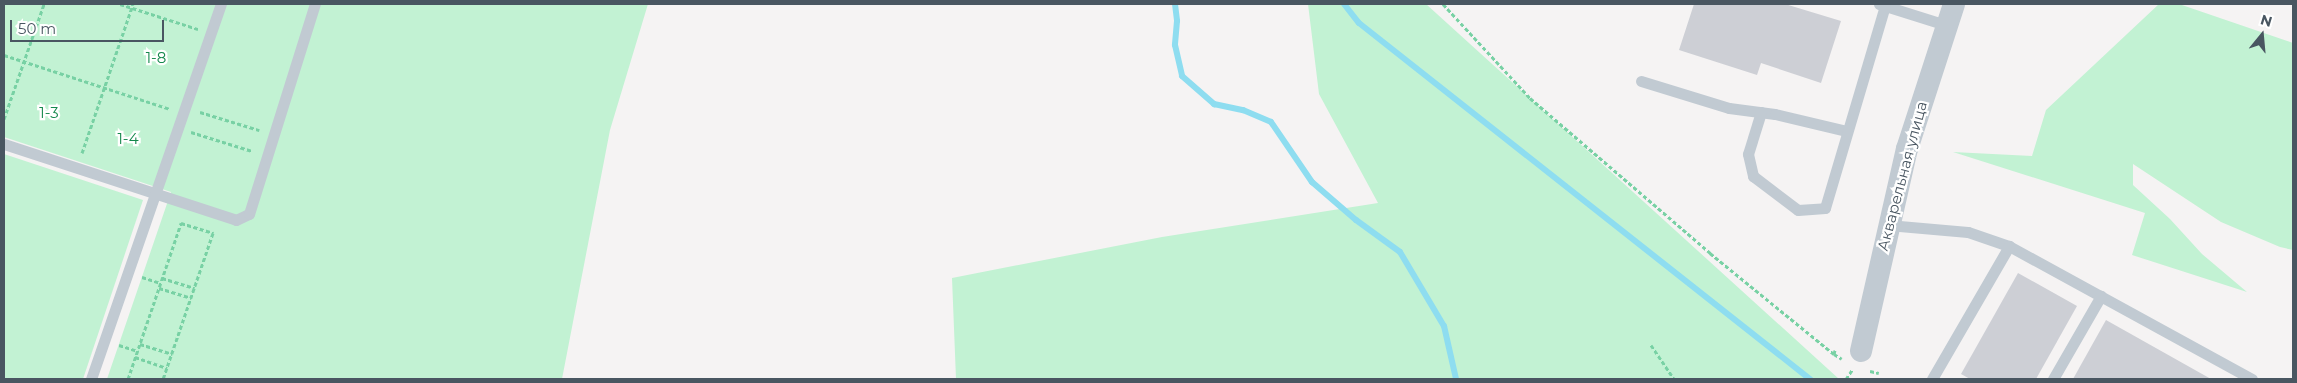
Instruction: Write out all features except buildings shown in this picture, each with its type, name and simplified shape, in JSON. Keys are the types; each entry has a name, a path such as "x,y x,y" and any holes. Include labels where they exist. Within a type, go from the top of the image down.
{"street":[{"name":"Акварельная улица","path":"1861,351 1888,225 1907,149 1954,4"}],"lane":[{"path":"91,379 221,4"},
{"path":"4,144 236,220 249,214 315,4"},
{"path":"1761,112 1748,154 1753,176 1798,210 1825,208 1882,5 1946,25"},
{"path":"1640,81 1729,108 1761,112 1847,131"},
{"path":"1888,225 1968,232 2009,246 2252,379"},
{"path":"1932,379 2009,246"},
{"path":"2053,379 2101,296"}],"path":[{"path":"4,119 44,4"},
{"path":"120,4 132,6 211,33"},
{"path":"1443,4 1530,98 1710,253 1834,354"},
{"path":"76,168 132,6"},
{"path":"4,55 104,88 274,135"},
{"path":"178,128 267,156"},
{"path":"128,379 180,223 213,233 163,379"},
{"path":"162,278 194,288"},
{"path":"159,288 191,298"},
{"path":"140,344 172,354"},
{"path":"1651,345 1674,379"},
{"path":"135,358 167,368"}],"green space":[{"path":"4,4 648,4 610,130 562,379 107,379 171,192 4,137"},
{"path":"1308,4 1426,4 1839,379 956,379 952,278 1162,237 1378,203 1319,94"},
{"path":"2159,4 2179,4 2293,43 2293,250 2280,247 2221,222 2133,164 2133,185 2170,219 2202,254 2247,292 2132,255 2145,213 1953,152 2032,156 2046,110"},
{"path":"4,154 143,200 83,379 4,379"}],"waterway":[{"path":"1175,4 1177,21 1175,45 1182,76 1214,104 1243,110 1271,122 1312,182 1356,220 1400,252 1444,326 1456,379"},
{"path":"1344,4 1359,23 1810,379"}],"park label":[{"name":"1-8","path":"156,58"},
{"name":"1-3","path":"49,113"},
{"name":"1-4","path":"128,139"}]}
